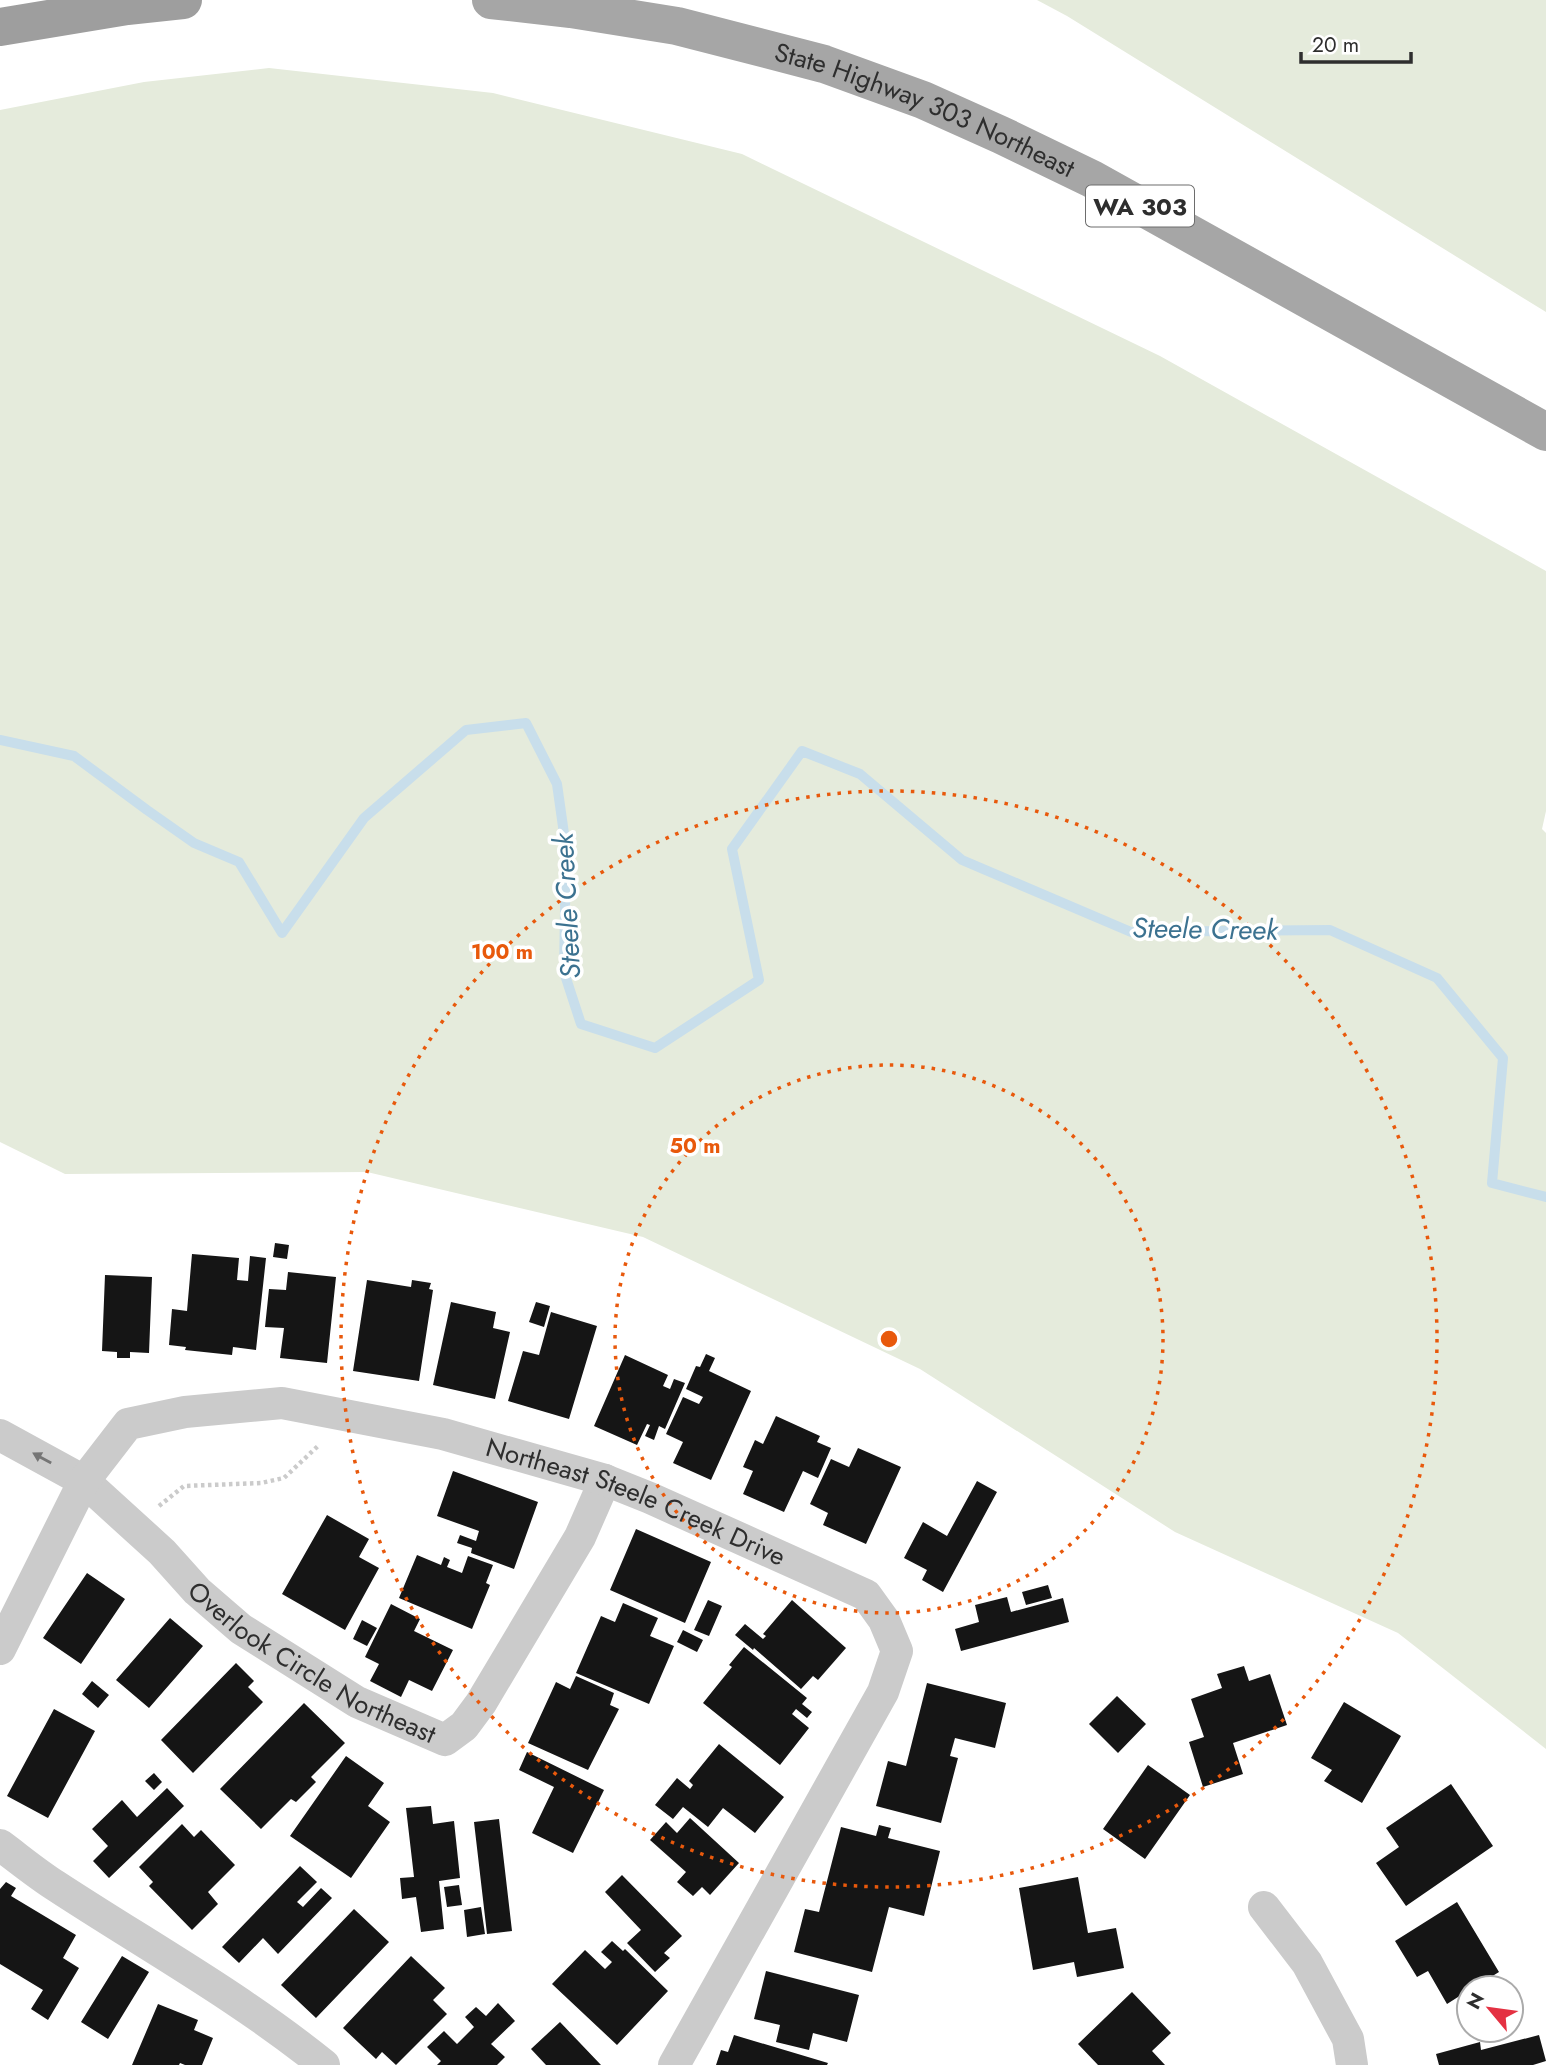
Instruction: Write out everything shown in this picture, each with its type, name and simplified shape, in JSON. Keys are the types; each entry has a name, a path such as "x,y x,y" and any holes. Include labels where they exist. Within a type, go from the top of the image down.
{"highway":[{"path":"0,27 127,6 183,0"}],"main road":[{"name":"State Highway 303 Northeast","path":"491,0 571,9 677,26 824,64 945,109 1092,179 1546,432"}],"street":[{"name":"Northeast Steele Creek Drive","path":"0,1650 84,1481 128,1424 185,1412 282,1404 443,1434 605,1480 866,1594 884,1620 897,1651 883,1692 674,2065"},
{"name":"Overlook Circle Northeast","path":"0,1435 84,1481 241,1629 357,1702 445,1740 464,1726 481,1703 580,1537 605,1480"},
{"path":"0,1845 54,1885 181,1964 324,2065"},
{"path":"1264,1907 1312,1974 1348,2039 1352,2065"}],"path":[{"path":"134,1526 184,1486 261,1483 284,1478 351,1417"}],"green space":[{"path":"1037,0 1546,0 1546,312 1067,16"},
{"path":"269,68 493,93 742,154 1160,356 1546,571 1546,811 1542,829 1546,833 1546,1749 1398,1633 1175,1532 920,1369 643,1237 367,1172 65,1174 0,1142 0,110 144,82"}],"building":[{"path":"275,1243 289,1245 287,1259 273,1257"},
{"path":"192,1254 239,1258 237,1280 248,1281 250,1256 266,1258 256,1350 233,1347 232,1355 185,1350 186,1347 169,1345 172,1309 187,1311"},
{"path":"288,1272 336,1277 327,1363 280,1358 284,1328 265,1327 269,1289 286,1290"},
{"path":"105,1275 152,1277 149,1353 130,1352 130,1358 117,1358 117,1352 102,1351"},
{"path":"367,1280 411,1287 412,1280 431,1283 429,1289 433,1290 419,1381 353,1371"},
{"path":"451,1302 496,1312 493,1328 510,1332 495,1399 433,1385"},
{"path":"536,1302 550,1306 544,1327 529,1322"},
{"path":"551,1312 597,1326 569,1419 508,1401 523,1351 539,1355"},
{"path":"706,1354 715,1358 709,1371 751,1391 711,1480 673,1463 683,1442 666,1434 683,1397 699,1404 703,1397 686,1389 696,1366 700,1367"},
{"path":"625,1355 668,1375 663,1386 670,1389 674,1379 685,1383 665,1429 659,1426 654,1440 645,1436 650,1425 647,1424 637,1445 594,1426"},
{"path":"776,1416 820,1436 817,1442 831,1448 818,1478 803,1471 784,1512 743,1494 753,1471 743,1467 755,1440 763,1444"},
{"path":"858,1448 901,1467 866,1544 823,1525 828,1513 810,1504 831,1459 849,1467"},
{"path":"453,1471 538,1502 514,1569 471,1553 472,1548 457,1543 460,1535 476,1541 479,1531 437,1516"},
{"path":"977,1481 997,1492 943,1592 922,1580 927,1570 904,1558 923,1522 947,1536"},
{"path":"327,1515 369,1539 359,1557 379,1568 345,1630 282,1594"},
{"path":"636,1529 711,1562 685,1623 610,1590"},
{"path":"417,1555 441,1565 444,1557 450,1560 447,1567 462,1573 468,1556 493,1565 486,1583 490,1585 472,1629 399,1598"},
{"path":"87,1573 125,1599 81,1664 43,1638"},
{"path":"1048,1585 1052,1598 1026,1605 1022,1592"},
{"path":"1007,1597 1011,1612 1063,1598 1069,1622 961,1651 955,1629 979,1622 975,1605"},
{"path":"708,1600 722,1606 709,1636 694,1630"},
{"path":"792,1600 846,1648 818,1680 813,1676 801,1689 735,1635 745,1624 763,1639 766,1636 763,1634"},
{"path":"623,1603 658,1618 650,1636 674,1646 649,1704 576,1673 601,1616 615,1622"},
{"path":"391,1604 420,1619 414,1631 453,1650 432,1691 409,1680 401,1697 370,1681 379,1664 365,1657"},
{"path":"170,1618 203,1646 149,1708 116,1680"},
{"path":"362,1620 377,1628 367,1646 353,1639"},
{"path":"683,1630 703,1640 697,1652 677,1642"},
{"path":"744,1647 807,1698 802,1704 812,1712 807,1718 796,1709 792,1714 809,1728 780,1765 703,1703 732,1667 729,1665"},
{"path":"236,1663 254,1681 248,1687 263,1702 193,1773 161,1740"},
{"path":"1244,1666 1249,1681 1270,1674 1287,1725 1233,1743 1243,1774 1203,1787 1189,1742 1204,1737 1191,1699 1222,1688 1217,1674"},
{"path":"576,1676 614,1693 610,1705 619,1709 588,1770 528,1743 556,1682 570,1689"},
{"path":"92,1681 109,1695 98,1708 82,1694"},
{"path":"927,1683 1006,1703 995,1748 955,1738 950,1756 958,1758 941,1823 876,1806 888,1761 906,1766"},
{"path":"1117,1696 1146,1724 1118,1753 1089,1724"},
{"path":"1344,1702 1401,1736 1362,1803 1324,1781 1332,1770 1311,1758"},
{"path":"304,1703 345,1743 311,1777 316,1782 296,1802 291,1799 261,1829 220,1789"},
{"path":"54,1709 95,1731 48,1818 7,1796"},
{"path":"719,1744 784,1797 755,1833 723,1808 708,1827 683,1807 673,1819 655,1805 677,1778 690,1789 693,1785 689,1781"},
{"path":"527,1752 604,1790 573,1853 532,1833 554,1787 519,1770"},
{"path":"346,1756 384,1783 368,1806 390,1822 351,1878 290,1836"},
{"path":"1148,1765 1190,1795 1145,1859 1103,1829"},
{"path":"154,1773 162,1782 154,1790 145,1781"},
{"path":"1451,1784 1493,1846 1406,1906 1376,1863 1399,1847 1386,1828"},
{"path":"167,1788 184,1806 109,1878 93,1861 108,1846 92,1829 122,1800 137,1817"},
{"path":"431,1806 433,1824 454,1821 460,1878 439,1881 444,1929 421,1932 416,1897 402,1899 400,1878 414,1877 406,1808"},
{"path":"690,1818 739,1863 710,1895 702,1887 693,1896 677,1882 686,1872 650,1840 666,1822 677,1833"},
{"path":"499,1819 512,1931 487,1934 474,1822"},
{"path":"182,1824 194,1837 201,1830 235,1865 208,1892 218,1904 192,1930 149,1886 153,1882 139,1867"},
{"path":"879,1825 891,1828 888,1838 940,1851 924,1916 889,1907 872,1972 794,1952 805,1909 819,1912 841,1827 876,1836"},
{"path":"300,1866 317,1882 297,1902 303,1907 321,1888 332,1898 278,1954 263,1938 239,1963 222,1947"},
{"path":"622,1875 682,1936 664,1953 670,1958 655,1972 627,1943 641,1930 605,1892"},
{"path":"1078,1877 1088,1933 1116,1928 1124,1968 1077,1977 1074,1962 1033,1970 1019,1888"},
{"path":"6,1882 16,1888 11,1896 76,1935 63,1958 79,1968 48,2020 31,2009 43,1990 0,1964 0,1889"},
{"path":"459,1885 462,1905 447,1907 444,1887"},
{"path":"1457,1902 1499,1972 1455,1974 1455,1999 1447,2004 1428,1971 1417,1977 1395,1941"},
{"path":"481,1907 485,1934 467,1937 464,1910"},
{"path":"354,1909 389,1942 316,2018 281,1985"},
{"path":"612,1941 623,1951 625,1949 668,1991 617,2045 552,1984 585,1950 605,1969 612,1962 601,1952"},
{"path":"122,1956 149,1972 108,2039 81,2022"},
{"path":"411,1956 445,1988 433,2000 447,2014 396,2065 382,2052 376,2059 343,2028"},
{"path":"766,1971 859,1995 847,2042 813,2033 809,2050 776,2042 780,2025 754,2019"},
{"path":"1132,1992 1171,2033 1152,2051 1165,2065 1098,2065 1078,2044"},
{"path":"498,2003 515,2021 491,2044 505,2057 497,2065 437,2065 441,2061 427,2047 444,2031 457,2044 474,2027 465,2017 476,2007 486,2016"},
{"path":"158,2004 198,2020 194,2030 213,2038 202,2065 132,2065"},
{"path":"560,2022 601,2065 546,2065 531,2049"},
{"path":"734,2035 828,2063 716,2065 721,2050 728,2052"},
{"path":"1539,2035 1546,2061 1533,2065 1439,2065 1436,2054 1473,2044 1480,2044 1481,2050 1504,2044 1525,2044 1525,2039"}],"waterway":[{"name":"Steele Creek","path":"0,740 74,756 194,843 239,862 282,933 364,818 466,730 526,723 557,784 566,848 564,972 581,1024 655,1048 759,980 732,849 802,751 860,774 962,860 1131,932 1330,930 1437,978 1503,1058 1492,1183 1546,1197"}]}
